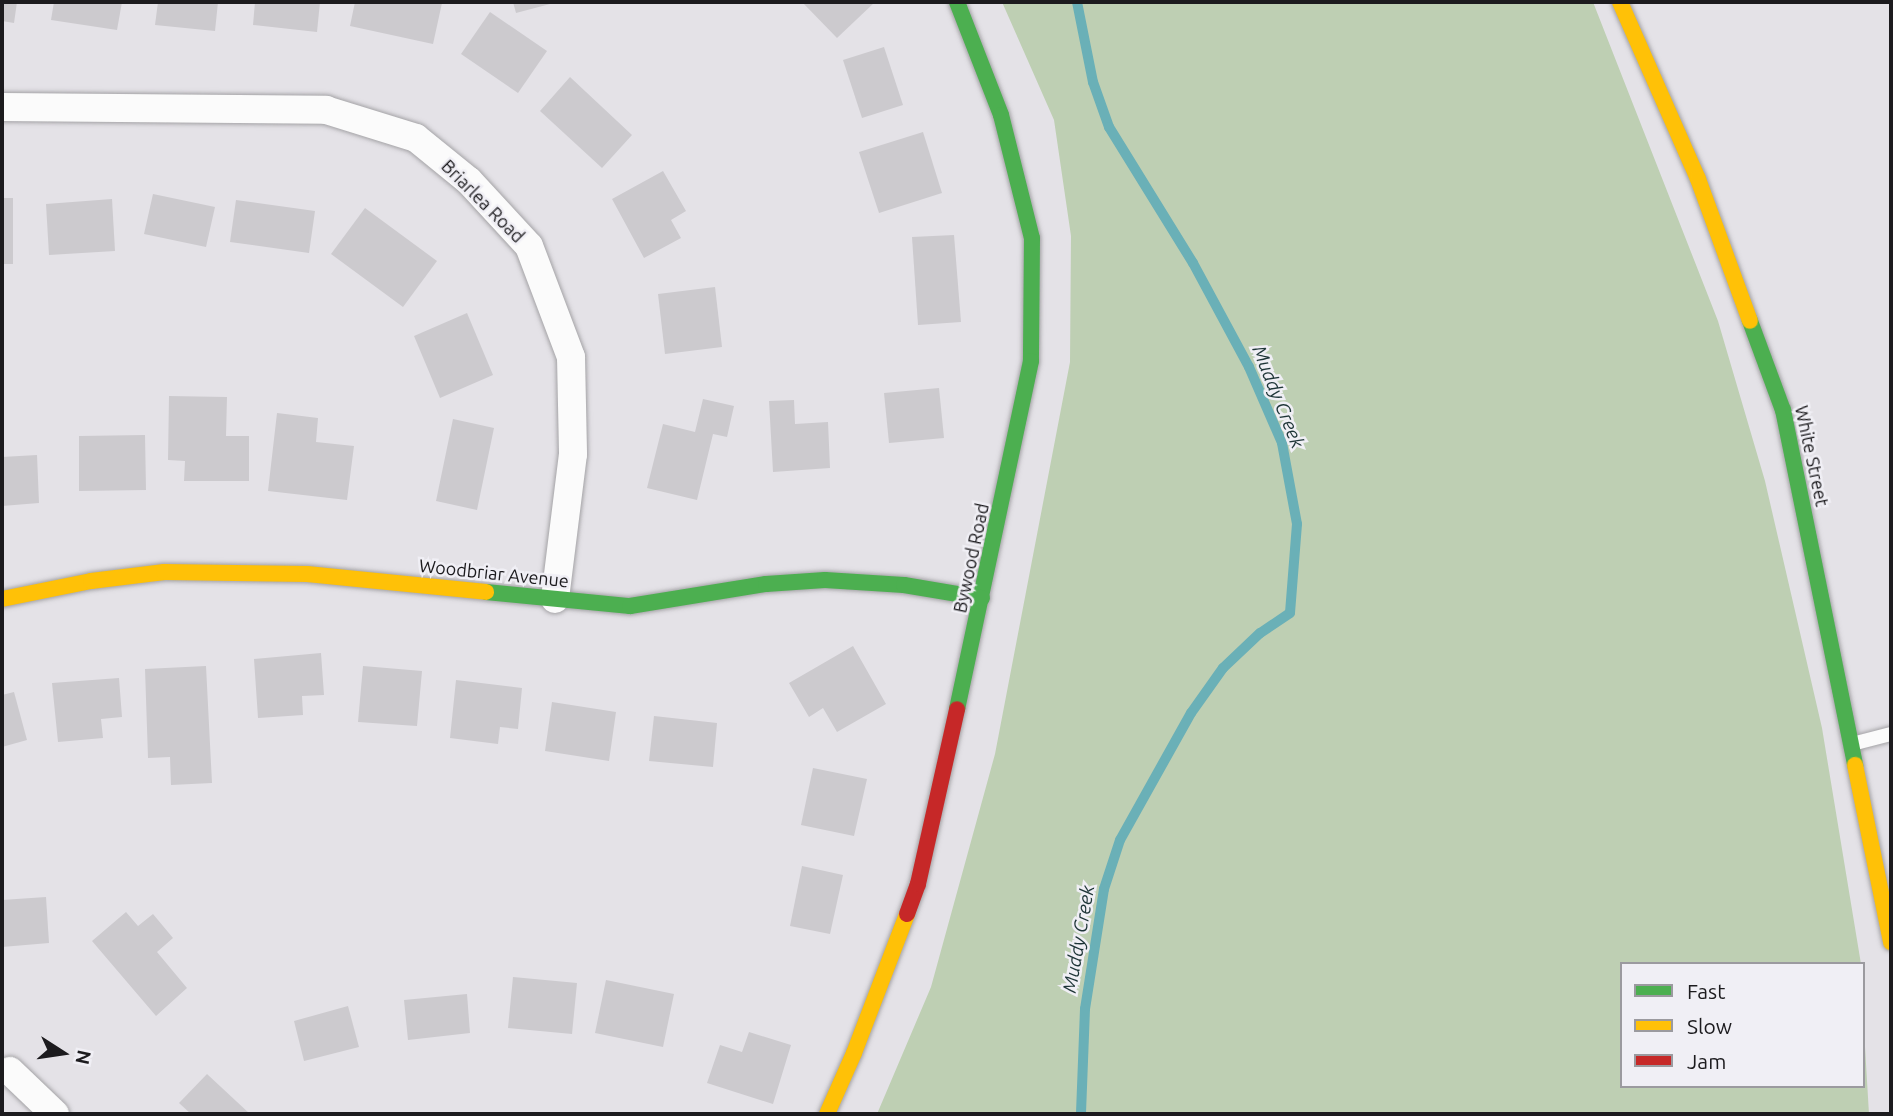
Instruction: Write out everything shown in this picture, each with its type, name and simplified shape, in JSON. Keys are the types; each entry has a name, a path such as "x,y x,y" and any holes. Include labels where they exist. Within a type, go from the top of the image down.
{"street":[{"name":"Bywood Road","path":"827,1114 854,1053 918,884 982,598 1031,361 1032,238 1002,115 957,2"},
{"name":"White Street","path":"1624,3 1698,179 1783,410 1891,942"},
{"name":"Briarlea Road","path":"2,107 326,110 416,138 469,181 529,246 572,357 573,454 555,599"},
{"name":"Woodbriar Avenue","path":"2,599 91,581 164,572 307,574 630,606 706,596 765,583 825,580 904,585 982,598"},
{"path":"10,1071 55,1114"}],"lane":[{"path":"1852,744 1891,734"}],"green space":[{"path":"1002,2 1593,2 1718,321 1765,481 1822,728 1861,962 1620,962 1620,1088 1865,1088 1865,1047 1869,1114 877,1114 931,987 995,754 1070,362 1071,236 1054,120"}],"building":[{"path":"2,2 17,2 14,23 2,21"},
{"path":"54,2 122,2 117,30 51,20"},
{"path":"158,2 218,2 215,31 155,25"},
{"path":"255,2 320,2 317,32 253,25"},
{"path":"355,2 442,3 433,44 350,26"},
{"path":"513,2 549,2 550,4 516,13"},
{"path":"802,2 875,2 837,38"},
{"path":"490,12 547,51 518,93 461,54"},
{"path":"884,47 903,105 862,118 843,60"},
{"path":"570,77 632,135 602,168 540,111"},
{"path":"923,132 942,193 879,213 859,152"},
{"path":"663,171 686,211 671,220 681,238 644,258 612,199"},
{"path":"153,194 215,207 206,247 144,234"},
{"path":"2,198 13,198 13,264 2,264"},
{"path":"112,199 115,251 49,255 46,204"},
{"path":"236,200 315,211 309,253 230,242"},
{"path":"365,208 437,261 403,307 331,254"},
{"path":"954,235 961,322 918,325 912,237"},
{"path":"715,287 722,347 665,354 658,294"},
{"path":"467,313 493,375 440,398 414,336"},
{"path":"939,388 944,438 889,443 884,393"},
{"path":"169,396 227,397 226,436 249,436 249,481 184,481 185,461 168,460"},
{"path":"703,399 734,406 727,437 713,434 697,500 647,488 663,424 695,432"},
{"path":"794,400 795,424 828,422 830,468 773,472 769,401"},
{"path":"277,413 318,418 316,442 354,446 347,500 268,491"},
{"path":"453,419 494,428 477,510 436,501"},
{"path":"145,435 146,490 79,491 79,436"},
{"path":"37,455 39,503 2,506 2,457"},
{"path":"853,646 886,704 837,732 823,708 809,717 789,683"},
{"path":"321,653 324,695 302,696 303,715 258,718 254,659"},
{"path":"206,666 212,783 171,785 170,757 148,758 145,669"},
{"path":"363,666 422,671 417,726 358,722"},
{"path":"119,678 122,717 101,719 103,738 58,742 52,683"},
{"path":"456,680 522,688 518,729 500,727 498,744 450,738"},
{"path":"14,692 27,740 2,747 2,695"},
{"path":"552,702 616,712 609,761 545,751"},
{"path":"654,716 717,723 713,767 649,761"},
{"path":"813,768 867,779 854,836 801,825"},
{"path":"802,866 843,875 830,934 790,926"},
{"path":"46,897 49,943 2,947 2,900"},
{"path":"126,912 138,926 153,914 173,938 157,952 187,988 156,1016 92,941"},
{"path":"513,977 577,983 572,1034 508,1028"},
{"path":"606,980 674,994 663,1047 595,1033"},
{"path":"467,994 470,1033 408,1040 404,1000"},
{"path":"348,1006 359,1047 304,1061 294,1021"},
{"path":"749,1032 791,1045 773,1104 707,1083 720,1045 742,1052"},
{"path":"207,1074 250,1114 191,1114 179,1103"}],"waterway":[{"name":"Muddy Creek","path":"1077,2 1093,82 1109,127 1193,263 1249,367 1282,443 1297,524 1290,613 1260,633 1223,668 1191,713 1120,840 1104,889 1085,1009 1081,1114"}],"traffic: fast":[{"path":"957,2 1001,115 1032,238 1031,361 957,709"},
{"path":"1750,321 1783,410 1855,765"},
{"path":"486,592 630,606 766,584 825,580 904,585 982,598"}],"traffic: slow":[{"path":"1620,2 1698,179 1750,321"},
{"path":"2,599 91,581 164,572 307,574 486,592"},
{"path":"1855,765 1891,942"},
{"path":"827,1114 854,1053 907,914"}],"traffic: jam":[{"path":"907,914 918,884 957,709"}]}
